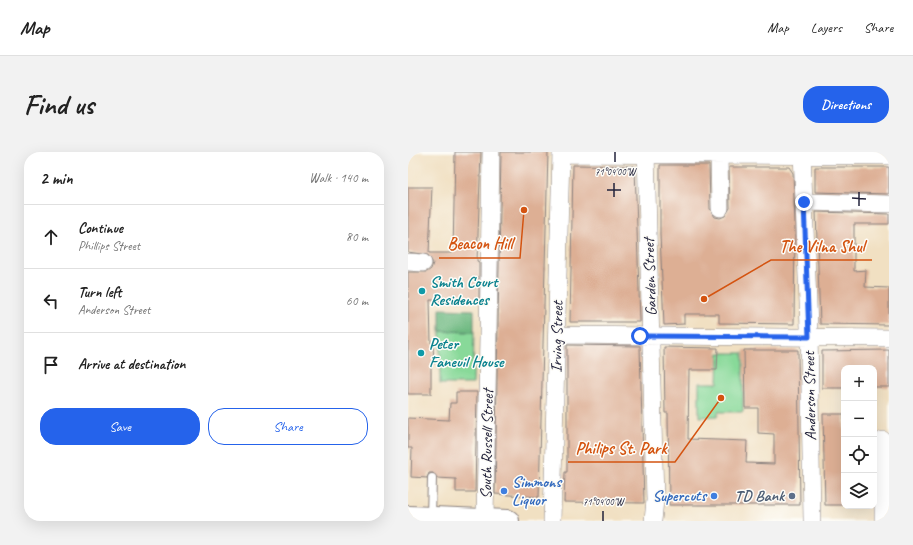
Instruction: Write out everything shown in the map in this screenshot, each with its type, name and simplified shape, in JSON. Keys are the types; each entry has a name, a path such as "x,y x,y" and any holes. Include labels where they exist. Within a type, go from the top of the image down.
{"main road":[{"path":"408,517 431,520 508,521"}],"street":[{"name":"South Russell Street","path":"485,520 492,152"},
{"path":"561,153 719,155 802,154 889,156"},
{"name":"Irving Street","path":"552,521 558,335 561,153"},
{"name":"Garden Street","path":"646,153 655,500 653,521"},
{"name":"Anderson Street","path":"802,154 809,337 812,521"},
{"path":"719,155 720,208"},
{"path":"804,202 889,204"},
{"path":"558,335 889,338"},
{"path":"883,440 883,521"}],"lane":[{"path":"431,520 432,478"}],"green space":[{"path":"440,309 474,310 474,332 440,331"},
{"path":"440,331 474,332 473,384 440,384"},
{"path":"719,353 743,353 743,412 718,412 718,416 699,417 699,383 718,383"}],"building":[{"path":"455,152 481,152 477,261 479,262 479,301 430,300 431,343 433,343 434,364 431,364 431,394 408,394 408,272 427,272 431,269 433,263 428,255 408,252 408,187 432,187 429,253 453,253"},
{"path":"501,152 548,152 539,497 495,494"},
{"path":"573,165 635,166 640,322 570,322"},
{"path":"660,165 709,165 710,209 715,217 720,218 725,216 730,208 729,167 789,167 793,173 795,224 794,324 719,323 719,314 684,314 684,324 664,325 660,235"},
{"path":"815,167 889,167 889,194 815,192"},
{"path":"816,212 889,214 889,224 854,224 854,271 866,270 865,287 889,288 889,325 820,324"},
{"path":"567,345 640,346 644,503 564,502 565,472 567,472"},
{"path":"664,347 718,348 717,370 689,370 688,439 747,441 746,463 774,464 774,434 758,433 758,408 745,408 744,350 798,350 800,505 669,505 668,413 665,413"},
{"path":"889,350 889,387 877,387 877,365 841,365 841,388 822,388 822,351"},
{"path":"456,392 477,392 475,492 456,492 456,479 437,478 433,473 429,473 427,478 411,477 412,448 408,448 408,418 449,420 450,403 456,403"},
{"path":"823,414 841,414 841,505 825,505"}],"place":[{"name":"Beacon Hill","path":"524,210"},
{"name":"Smith Court Residences","path":"422,291"},
{"name":"The Vilna Shul","path":"704,299"},
{"name":"Peter Faneuil House","path":"421,353"},
{"name":"Philips St. Park","path":"721,398"},
{"name":"Simmons Liquor","path":"504,491"},
{"name":"Supercuts","path":"714,496"},
{"name":"TD Bank","path":"792,496"}],"route":[{"path":"640,336 809,337 804,202"}]}
